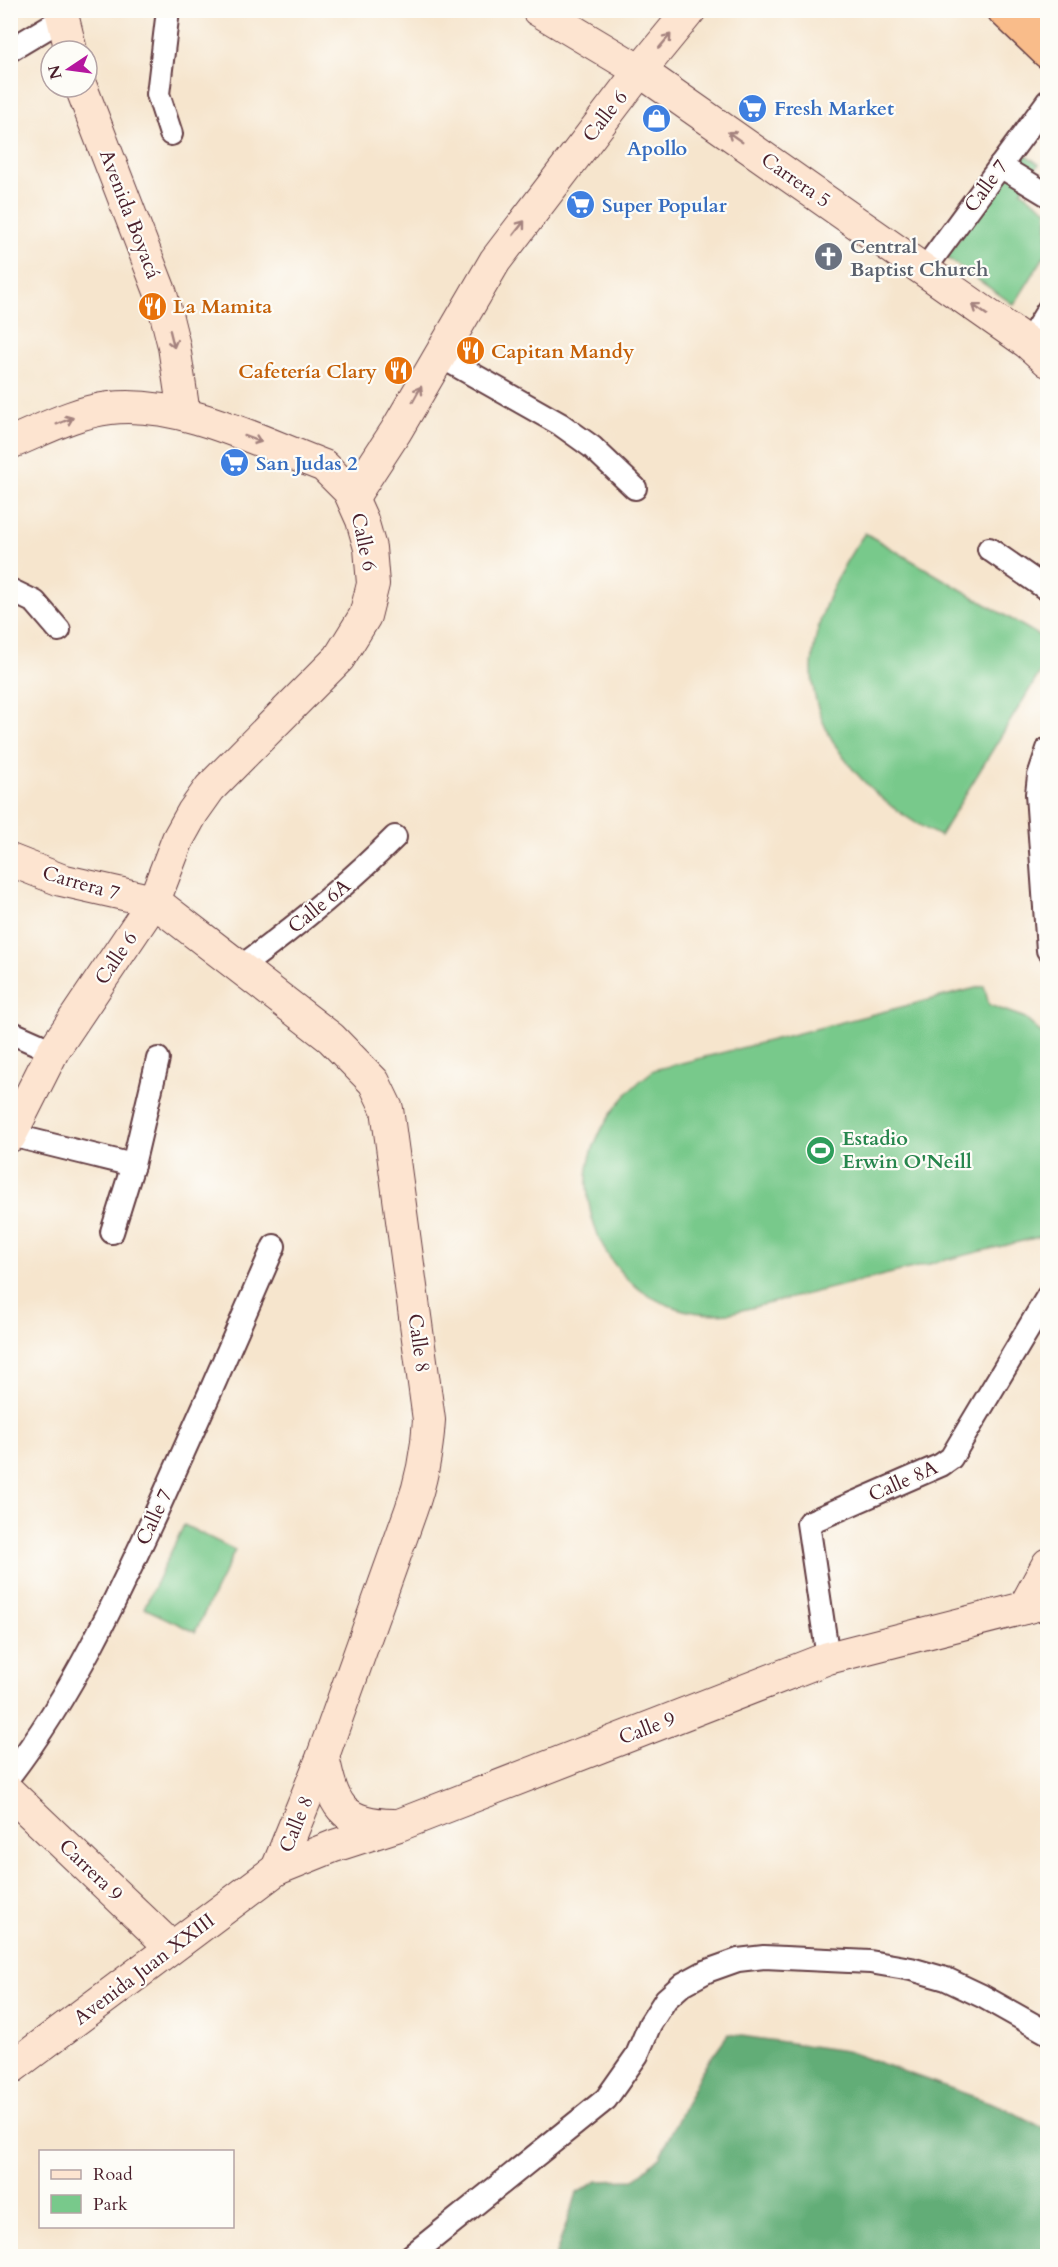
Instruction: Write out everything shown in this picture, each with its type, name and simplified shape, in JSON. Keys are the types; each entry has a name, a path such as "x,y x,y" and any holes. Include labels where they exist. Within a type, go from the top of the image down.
{"highway":[{"path":"1004,10 1047,52"}],"street":[{"path":"168,10 158,94 171,134"},
{"name":"Carrera 5","path":"538,10 640,71 1038,352"},
{"name":"Calle 6","path":"11,1136 53,1051 154,901 178,839 192,812 210,788 339,658 365,616 373,584 370,548 353,498 396,431 438,355 505,246 690,10"},
{"path":"10,50 61,15 68,39"},
{"name":"Avenida Boyacá","path":"86,99 161,294 174,346 184,414"},
{"name":"Calle 7","path":"924,270 1047,101"},
{"path":"1000,166 1047,195"},
{"path":"1038,352 1047,310"},
{"path":"438,355 560,424 592,447 635,488"},
{"path":"10,443 78,416 111,408 184,414 324,466 342,481 353,498"},
{"path":"324,466 356,458 396,431"},
{"path":"989,549 1047,590"},
{"path":"10,590 35,602 59,630"},
{"path":"1047,749 1038,776 1037,794 1047,950"},
{"name":"Calle 6A","path":"238,969 298,925 350,882 395,837"},
{"name":"Carrera 7","path":"10,860 61,880 154,901"},
{"name":"Calle 8","path":"154,901 238,969 331,1038 359,1063 374,1082 387,1109 429,1420 423,1477 323,1756 277,1869"},
{"path":"10,1032 53,1051"},
{"path":"112,1232 133,1165 158,1059"},
{"path":"11,1136 133,1165"},
{"name":"Calle 7","path":"10,1775 64,1696 102,1628 205,1405 274,1246"},
{"name":"Calle 8A","path":"828,1658 808,1523 941,1465 951,1458 1047,1296"},
{"name":"Calle 9","path":"277,1869 334,1846 399,1825 828,1658 1036,1605 1047,1564"},
{"path":"323,1756 334,1799 343,1812 358,1821 399,1825"},
{"name":"Carrera 9","path":"10,1793 23,1817 171,1947"},
{"name":"Avenida Juan XXIII","path":"11,2069 277,1869"},
{"path":"411,2256 606,2099 637,2055 650,2024 666,1999 683,1984 707,1971 738,1960 764,1957 870,1962 911,1969 946,1979 982,1996 1047,2033"}],"green space":[{"path":"1021,152 1039,164 1021,191 1047,210 1047,252 1014,305 946,257"},
{"path":"865,533 1045,639 1047,661 940,836 894,808 853,769 836,746 823,722 815,696 813,651 822,615 845,563"},
{"name":"Estadio Erwin O'Neill","path":"984,986 989,1005 1023,1017 1047,1038 1048,1231 1043,1236 730,1313 701,1313 675,1307 651,1297 630,1282 613,1262 600,1239 591,1213 587,1184 588,1167 592,1151 607,1120 629,1092 654,1070"},
{"path":"184,1525 235,1550 195,1632 144,1608"},
{"path":"728,2034 846,2051 1003,2107 1047,2130 1047,2256 555,2256 577,2193 597,2181 634,2180 660,2156 701,2072"}],"place":[{"name":"Fresh Market","path":"753,108"},
{"name":"Apollo","path":"657,118"},
{"name":"Super Popular","path":"581,205"},
{"name":"Central Baptist Church","path":"829,257"},
{"name":"La Mamita","path":"152,306"},
{"name":"Capitan Mandy","path":"470,351"},
{"name":"Cafetería Clary","path":"398,371"},
{"name":"San Judas 2","path":"235,463"},
{"name":"Estadio Erwin O'Neill","path":"821,1150"}]}
